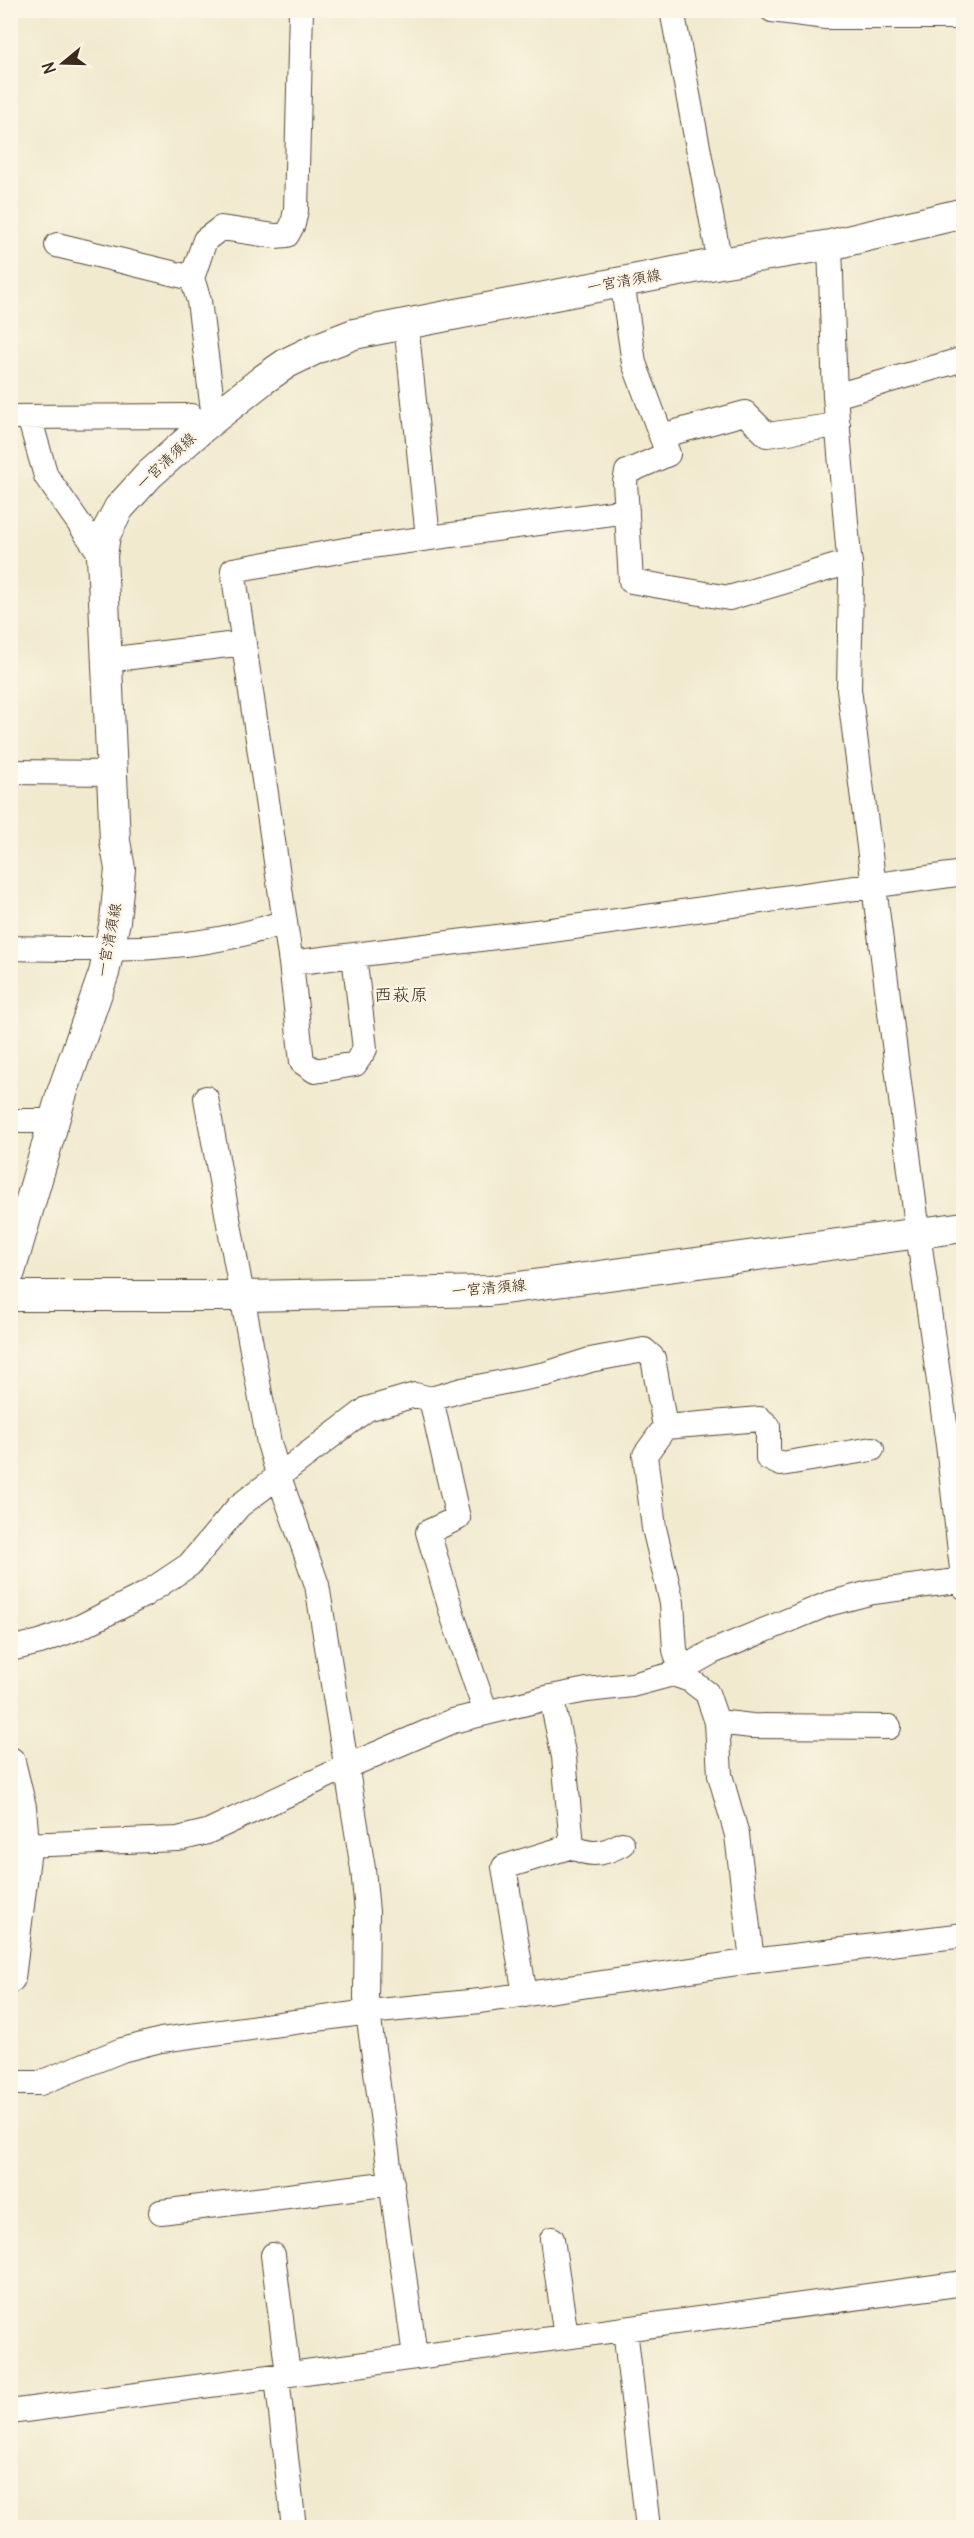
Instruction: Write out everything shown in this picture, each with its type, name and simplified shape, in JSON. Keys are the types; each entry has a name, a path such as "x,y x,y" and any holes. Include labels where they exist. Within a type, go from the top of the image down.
{"main road":[{"name":"一宮清須線","path":"10,1272 54,1121 104,973 115,921 120,869 115,841 102,556 105,535 119,508 134,490 208,423 287,363 354,334 622,281 830,245 963,213"},
{"name":"一宮清須線","path":"10,1296 241,1296 489,1291 963,1227"},
{"path":"10,1762 25,1857 10,1978"}],"street":[{"path":"102,556 46,476 20,417 191,416 208,423 199,301 192,278 206,240 221,228 275,236 287,235 293,224 296,199 302,10"},
{"path":"672,10 720,263"},
{"path":"772,10 826,17 963,17"},
{"path":"57,245 192,278"},
{"path":"830,245 835,396 850,562 849,689 918,1233 948,1445 963,1587"},
{"path":"622,281 634,363 668,454 627,472 624,482 631,581 729,598 850,562"},
{"path":"406,323 428,538"},
{"path":"835,396 963,359"},
{"path":"661,436 745,413 767,435 838,425"},
{"path":"354,955 365,1049 356,1064 315,1071 302,1062 291,963 233,570 356,548 627,511"},
{"path":"107,660 244,643"},
{"path":"10,772 112,773"},
{"path":"291,963 563,929 963,873"},
{"path":"10,948 109,950 165,947 216,940 258,931 284,922"},
{"path":"206,1098 269,1443 317,1585 366,1891 368,1912 366,1998 415,2356"},
{"path":"10,1121 54,1121"},
{"path":"10,1649 40,1642 80,1627 144,1595 189,1565 239,1506 367,1409 415,1395 431,1399 462,1390 546,1374 590,1360 644,1350 653,1358 665,1427 645,1455 654,1528 672,1603 677,1672"},
{"path":"431,1399 458,1518 428,1532 454,1620 486,1713"},
{"path":"665,1427 760,1419 768,1426 768,1458 781,1464 872,1449"},
{"path":"19,1828 178,1839 207,1832 346,1767 453,1721 551,1697 632,1685 677,1672 712,1652 828,1604 873,1592 963,1580"},
{"path":"677,1672 707,1693 717,1722 720,1775 737,1835 752,1961"},
{"path":"551,1697 564,1757 572,1846"},
{"path":"717,1722 752,1726 890,1727"},
{"path":"572,1846 584,1854 600,1853 622,1844"},
{"path":"525,1995 504,1867 572,1846"},
{"path":"10,2083 40,2083 122,2050 161,2040 369,2012 525,1995 752,1961 963,1935"},
{"path":"161,2212 392,2184"},
{"path":"552,2239 566,2337"},
{"path":"273,2255 294,2528"},
{"path":"10,2412 963,2283"},
{"path":"624,2329 648,2528"}],"district":[{"name":"西萩原","path":"401,995"}]}
